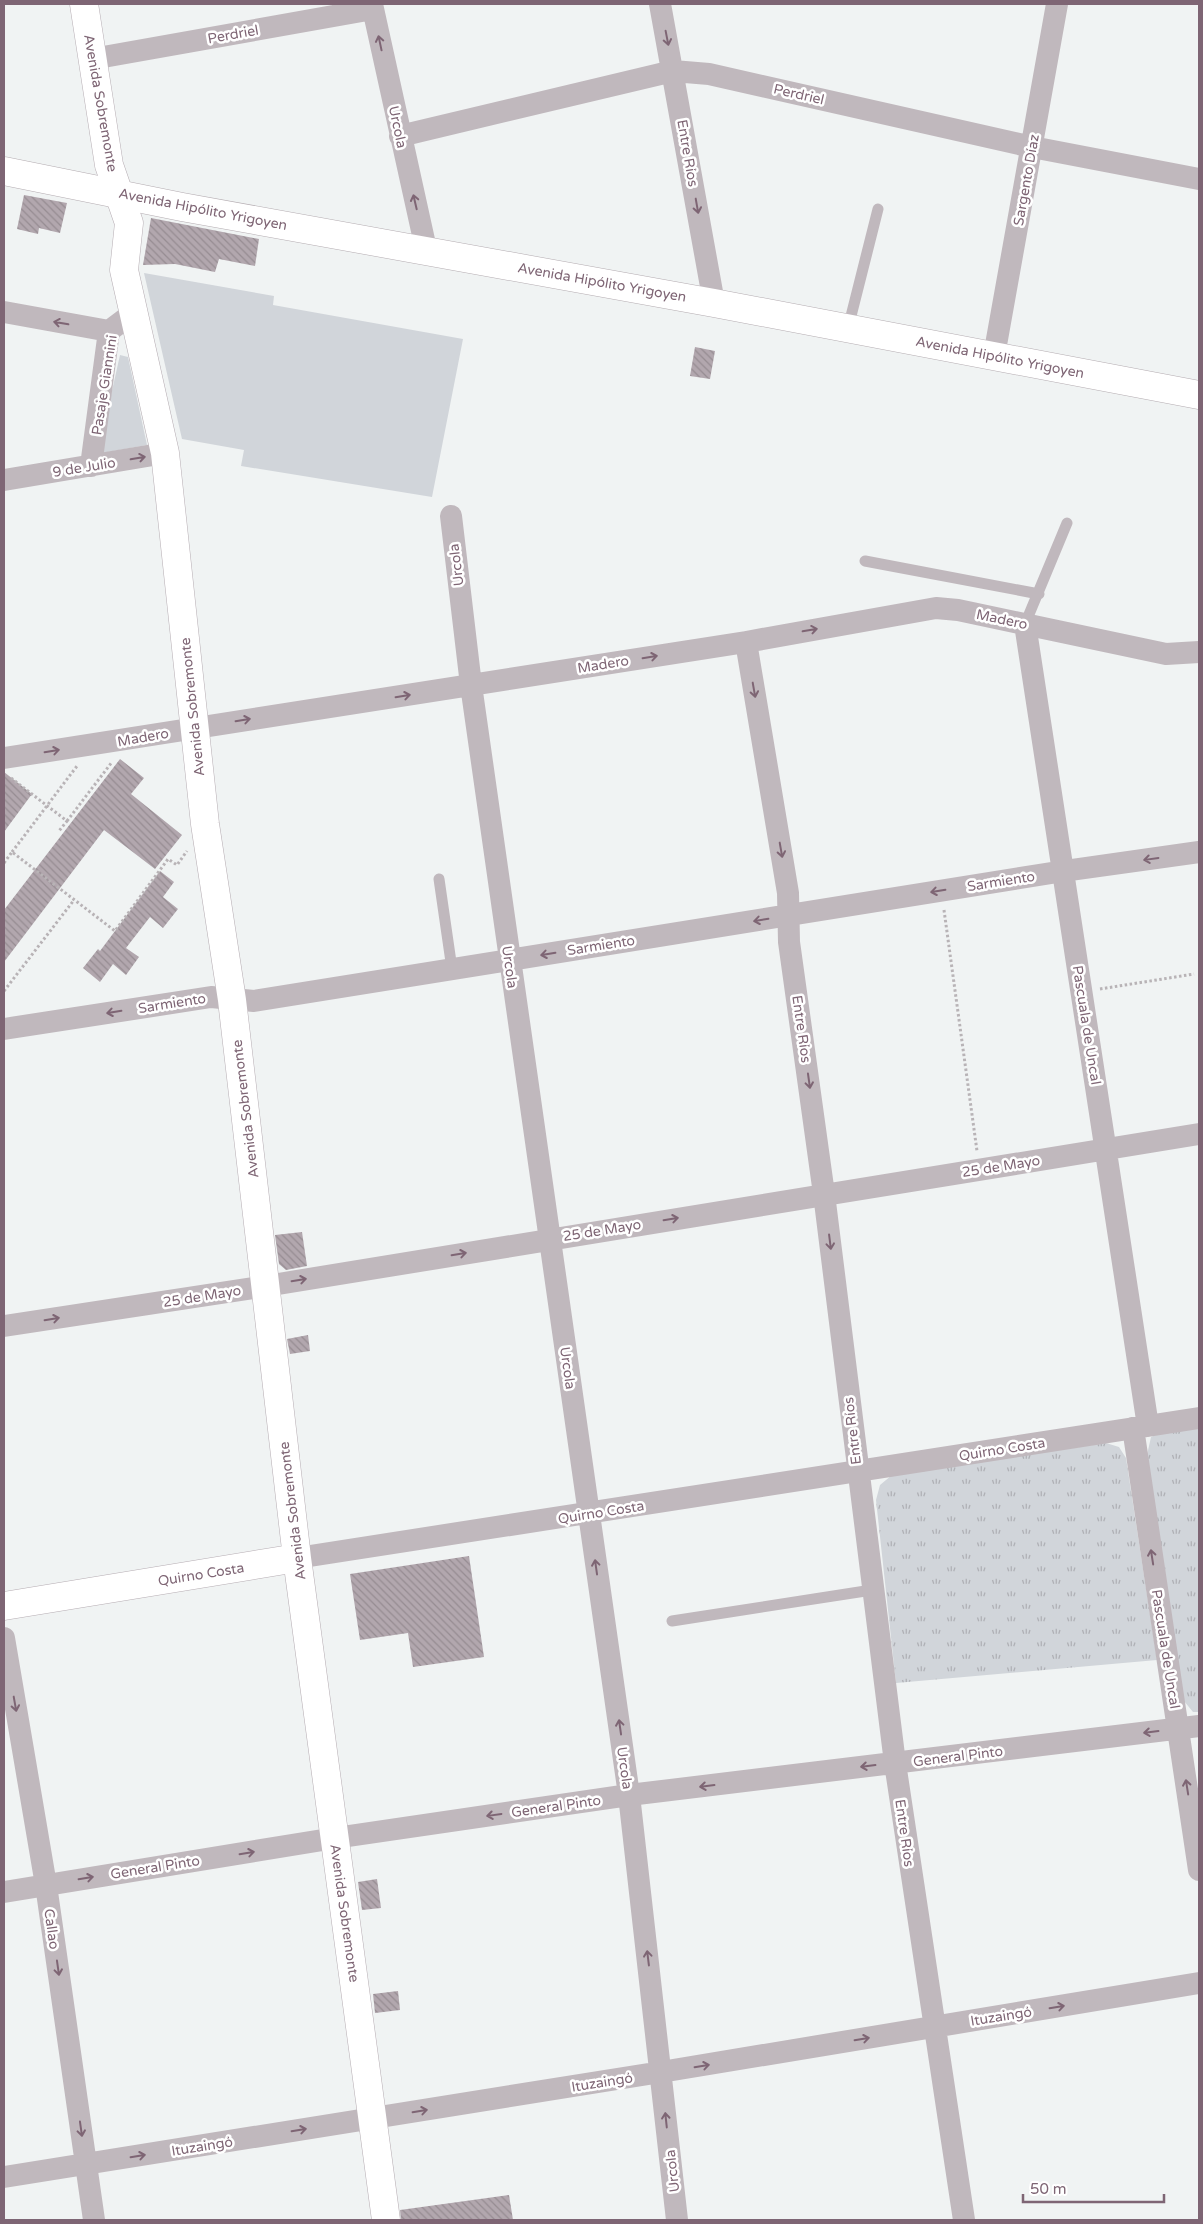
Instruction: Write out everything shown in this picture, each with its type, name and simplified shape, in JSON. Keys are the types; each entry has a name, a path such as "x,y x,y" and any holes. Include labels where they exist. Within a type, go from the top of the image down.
{"main road":[{"name":"Avenida Sobremonte","path":"84,4 109,165 130,223 124,270 165,453 205,824 232,1000 297,1558 386,2220"},
{"name":"Avenida Hipólito Yrigoyen","path":"4,171 118,192 182,207 426,249 714,302 1199,395"},
{"name":"Quirno Costa","path":"4,1606 297,1558"}],"street":[{"name":"Entre Ríos","path":"660,4 714,302"},
{"name":"Sargento Díaz","path":"994,356 1057,4"},
{"name":"Perdriel","path":"92,59 373,6"},
{"name":"Urcola","path":"373,6 426,249"},
{"name":"Perdriel","path":"400,136 673,71 709,74 1032,147 1199,179"},
{"path":"4,312 109,331"},
{"name":"Pasaje Giannini","path":"91,466 109,331 133,313"},
{"name":"9 de Julio","path":"4,480 165,453"},
{"name":"Urcola","path":"451,516 470,685 629,1795 677,2220"},
{"name":"Madero","path":"6,767 93,745 746,642 936,608 958,610 1166,654 1199,652"},
{"name":"Pascuala de Uncal","path":"1025,624 1106,1149 1140,1427 1188,1727 1199,1870"},
{"name":"Entre Ríos","path":"746,642 788,893 790,942 824,1194 872,1590 895,1763 964,2220"},
{"name":"Sarmiento","path":"4,1029 211,996 232,1000 254,1001 1064,871 1199,852"},
{"name":"25 de Mayo","path":"4,1326 266,1286 1199,1134"},
{"name":"Quirno Costa","path":"297,1558 1199,1418"},
{"name":"Callao","path":"4,1638 46,1885 94,2220"},
{"name":"General Pinto","path":"4,1892 334,1838 629,1795 1188,1727"},
{"name":"Ituzaingó","path":"4,2177 661,2072 1199,1983"}],"lane":[{"path":"848,328 878,209"},
{"path":"1025,624 1067,523"},
{"path":"865,561 1039,594"},
{"path":"439,879 452,969"},
{"path":"672,1621 872,1590"}],"path":[{"path":"59,832 130,739"},
{"path":"4,863 93,745"},
{"path":"6,767 47,806 67,821"},
{"path":"12,852 115,931 168,859 177,865 205,824"},
{"path":"942,891 980,1169"},
{"path":"4,991 74,900"},
{"path":"1082,992 1194,974"}],"green space":[{"path":"144,273 274,296 273,305 463,339 432,497 241,466 244,450 182,439"},
{"path":"120,355 128,357 147,445 102,453 109,404"},
{"path":"1199,1425 1199,1712 1193,1712 1184,1701 1147,1455 1151,1437 1167,1430"},
{"path":"1106,1443 1119,1447 1126,1458 1157,1660 896,1683 876,1500 880,1485 892,1475"}],"building":[{"path":"24,195 67,203 60,233 39,228 38,234 17,229"},
{"path":"151,218 259,239 255,266 219,259 215,272 175,264 143,265"},
{"path":"695,347 715,351 710,379 690,376"},
{"path":"120,759 144,778 131,794 182,835 155,869 104,830 4,962 4,910"},
{"path":"4,772 32,794 4,832"},
{"path":"160,871 174,882 163,897 178,909 163,928 150,917 126,948 139,957 126,975 113,964 100,982 83,968 98,949 100,951"},
{"path":"302,1232 307,1266 286,1270 279,1264 275,1235"},
{"path":"308,1335 310,1351 290,1354 287,1339"},
{"path":"469,1556 484,1657 413,1667 408,1633 360,1640 350,1574"},
{"path":"377,1879 381,1908 362,1910 358,1882"},
{"path":"398,1991 400,2010 375,2013 373,1994"},
{"path":"509,2195 513,2220 401,2220 400,2210"}]}
